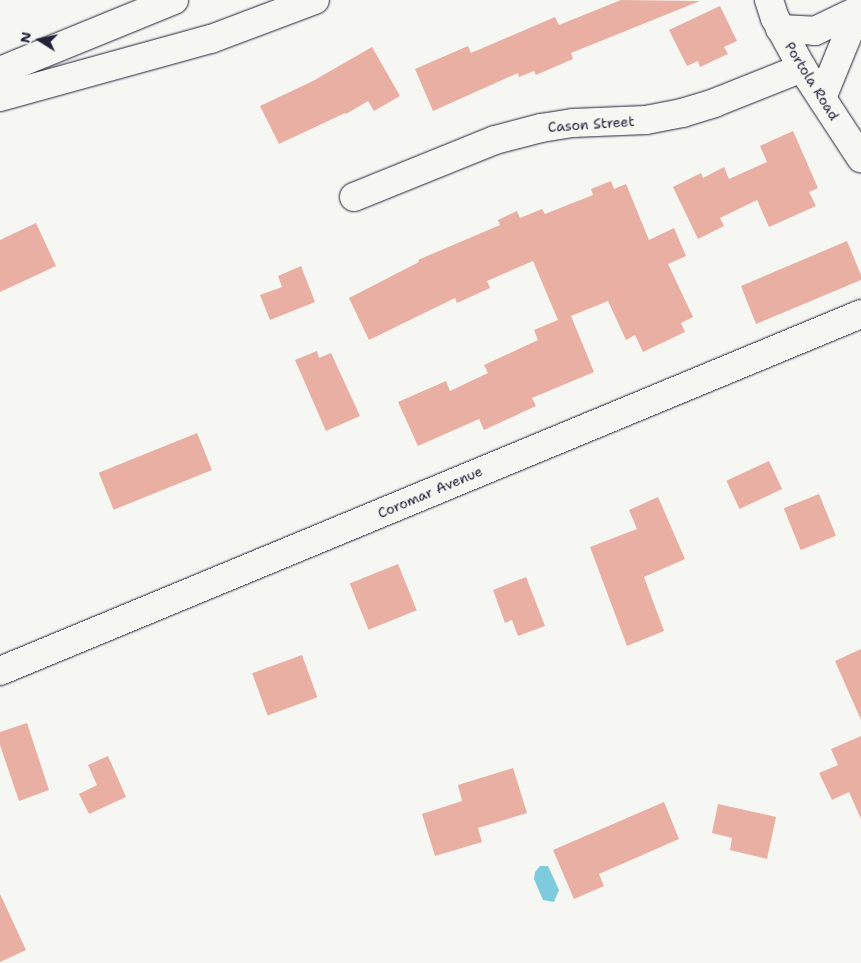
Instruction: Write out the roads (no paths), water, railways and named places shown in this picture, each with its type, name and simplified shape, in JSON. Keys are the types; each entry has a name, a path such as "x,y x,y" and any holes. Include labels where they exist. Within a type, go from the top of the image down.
{"main road":[{"path":"0,72 174,0"},
{"path":"0,97 211,39 315,0"},
{"name":"Portola Road","path":"769,0 780,29 802,68 861,158"},
{"path":"780,29 815,31 859,10"},
{"path":"822,98 859,10"},
{"name":"Cason Street","path":"354,197 495,140 541,128 573,123 646,120 682,113 714,103 802,68"},
{"name":"Coromar Avenue","path":"0,671 861,314"}],"water":[{"path":"540,866 548,866 559,890 554,902 543,900 534,879 535,872"}]}
